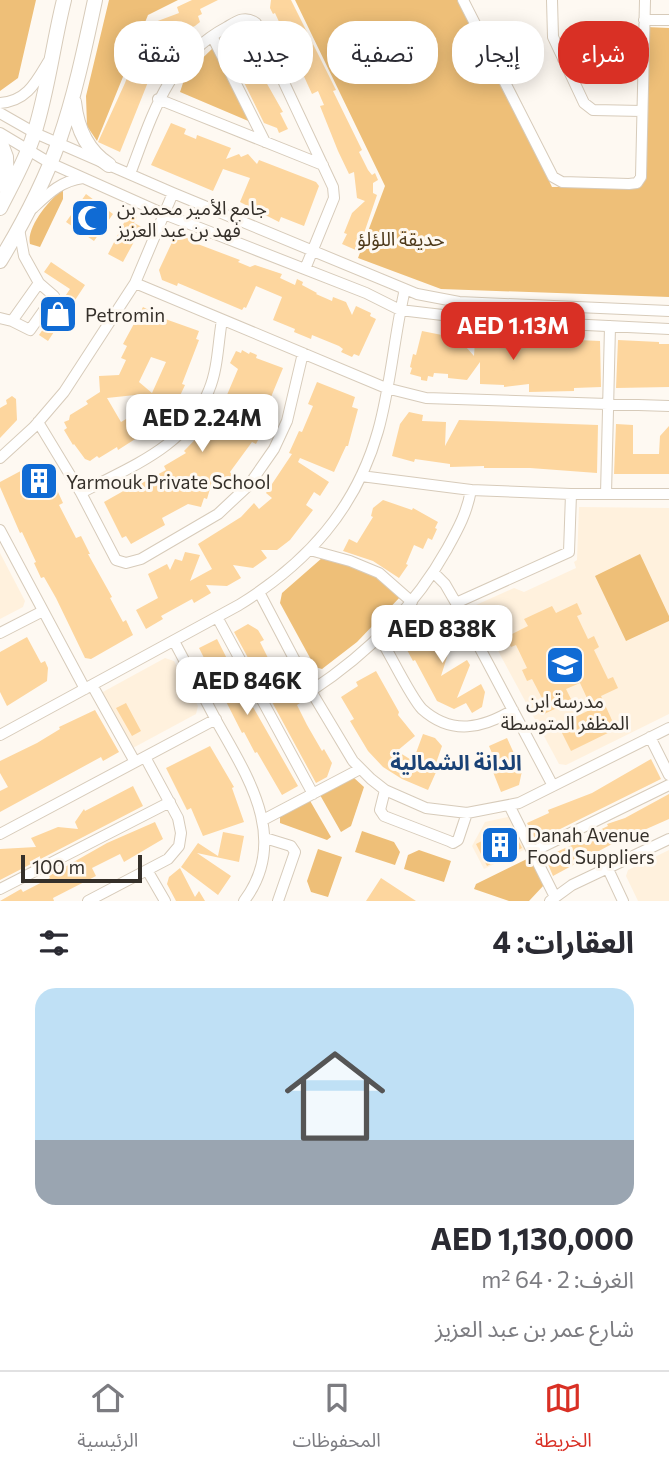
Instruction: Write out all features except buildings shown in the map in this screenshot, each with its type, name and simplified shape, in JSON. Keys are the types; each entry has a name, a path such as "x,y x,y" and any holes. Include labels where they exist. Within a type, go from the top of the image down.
{"main road":[{"path":"0,208 35,133 64,0"},
{"path":"0,261 28,212 58,143 74,96 95,0"},
{"path":"74,96 75,113 84,139 95,156 109,165"},
{"path":"0,141 6,158 8,194"}],"street":[{"path":"463,0 550,172 557,180 637,183 640,177 643,84"},
{"path":"552,0 553,37 558,48"},
{"path":"645,0 644,20 669,20"},
{"path":"130,174 158,99 175,73 195,48 244,18 250,18 256,23 333,187 334,198 305,269"},
{"path":"212,36 265,142"},
{"path":"0,103 27,94 53,53"},
{"path":"576,84 587,107 600,111 642,111"},
{"path":"158,99 323,165"},
{"path":"0,113 35,133 173,193 405,289 459,302 669,311"},
{"path":"0,134 50,163 164,214 305,269 400,310 485,320 669,329"},
{"path":"28,212 55,187 83,178"},
{"path":"0,458 65,392 135,283 173,193"},
{"path":"0,318 30,330 54,296 39,283 24,256 19,229"},
{"path":"12,321 39,283"},
{"path":"135,283 386,388 426,398 669,406"},
{"path":"0,735 259,593 310,550 343,508 362,476 379,430 405,289"},
{"path":"81,493 165,447 183,434 198,415 211,387 222,320"},
{"path":"606,494 610,326"},
{"path":"38,422 81,493 116,560 126,563 141,559 218,514 249,485 274,449 287,421 303,353"},
{"path":"362,476 471,490 669,494"},
{"path":"311,691 344,669 380,638 412,602 434,573 463,521 471,490"},
{"path":"456,603 569,552 571,494"},
{"path":"0,530 88,687 170,802 178,818 181,833 179,846 167,859 88,901"},
{"path":"310,550 350,561 379,573 412,602"},
{"path":"434,573 445,584 456,603 553,786"},
{"path":"259,593 346,752 360,769 385,790 426,808 467,813 519,803 669,728"},
{"path":"0,633 43,611"},
{"path":"217,617 313,794"},
{"path":"380,638 420,708 436,719 469,727 491,723 513,710"},
{"path":"174,641 253,786 263,820 265,838 261,869 244,901"},
{"path":"0,834 216,719"},
{"path":"650,737 669,775"},
{"path":"263,820 360,769"},
{"path":"532,852 669,785"},
{"path":"385,790 380,810 384,816 449,842 458,840 467,813"},
{"path":"0,889 170,802"},
{"path":"509,805 552,899 572,886 669,839"},
{"path":"265,838 291,846 295,852 278,901"},
{"path":"608,869 624,901"},
{"path":"147,870 165,901"}],"shaded area":[{"path":"579,507 669,508 669,714 566,765 559,764 475,608 476,605 514,588 524,592 576,568 574,562 577,560"},
{"path":"0,553 25,601 23,607 0,619"},
{"path":"165,658 174,661 198,706 196,714 131,749 101,693"},
{"path":"512,816 528,848 484,869 472,846 485,822"},
{"path":"669,850 669,901 638,901 626,876 628,870"}],"green space":[{"path":"0,0 36,0 18,78 0,91"},
{"path":"109,0 178,0 148,15 146,21 114,21 114,84 120,84 97,141 87,126 86,96"},
{"name":"حديقة اللؤلؤ","path":"295,0 459,0 469,21 452,21 452,84 501,84 552,187 642,186 645,84 649,84 649,27 669,28 669,297 441,289 358,258 385,186 336,84 438,84 438,21 327,21 327,66 313,37 313,21 305,21"},
{"path":"213,48 218,57 218,84 232,84 253,123 180,92 183,84 204,84 204,57"},
{"path":"63,190 63,199 40,247 30,244 35,222 51,200"},
{"path":"640,554 669,621 626,641 595,576"},
{"path":"322,558 367,570 402,595 357,642 322,669 315,667 280,603 282,593"},
{"path":"353,777 364,787 351,826 341,832 320,795"},
{"path":"309,799 331,837 327,840 280,823 280,816"},
{"path":"362,831 394,842 400,852 395,865 355,852"},
{"path":"318,849 342,857 328,897 311,892 307,881"},
{"path":"419,850 451,861 444,882 404,869 408,855"},
{"path":"531,857 544,885 529,901 509,901 474,889 476,884"}],"place":[{"name":"جامع الأمير محمد بن فهد بن عبد العزيز","path":"90,218"},
{"name":"Petromin","path":"58,314"},
{"name":"Yarmouk Private School","path":"39,481"},
{"name":"مدرسة ابن المظفر المتوسطة","path":"565,665"},
{"name":"Danah Avenue Food Suppliers","path":"500,845"}],"district":[{"name":"الدانة الشمالية","path":"456,761"}]}
